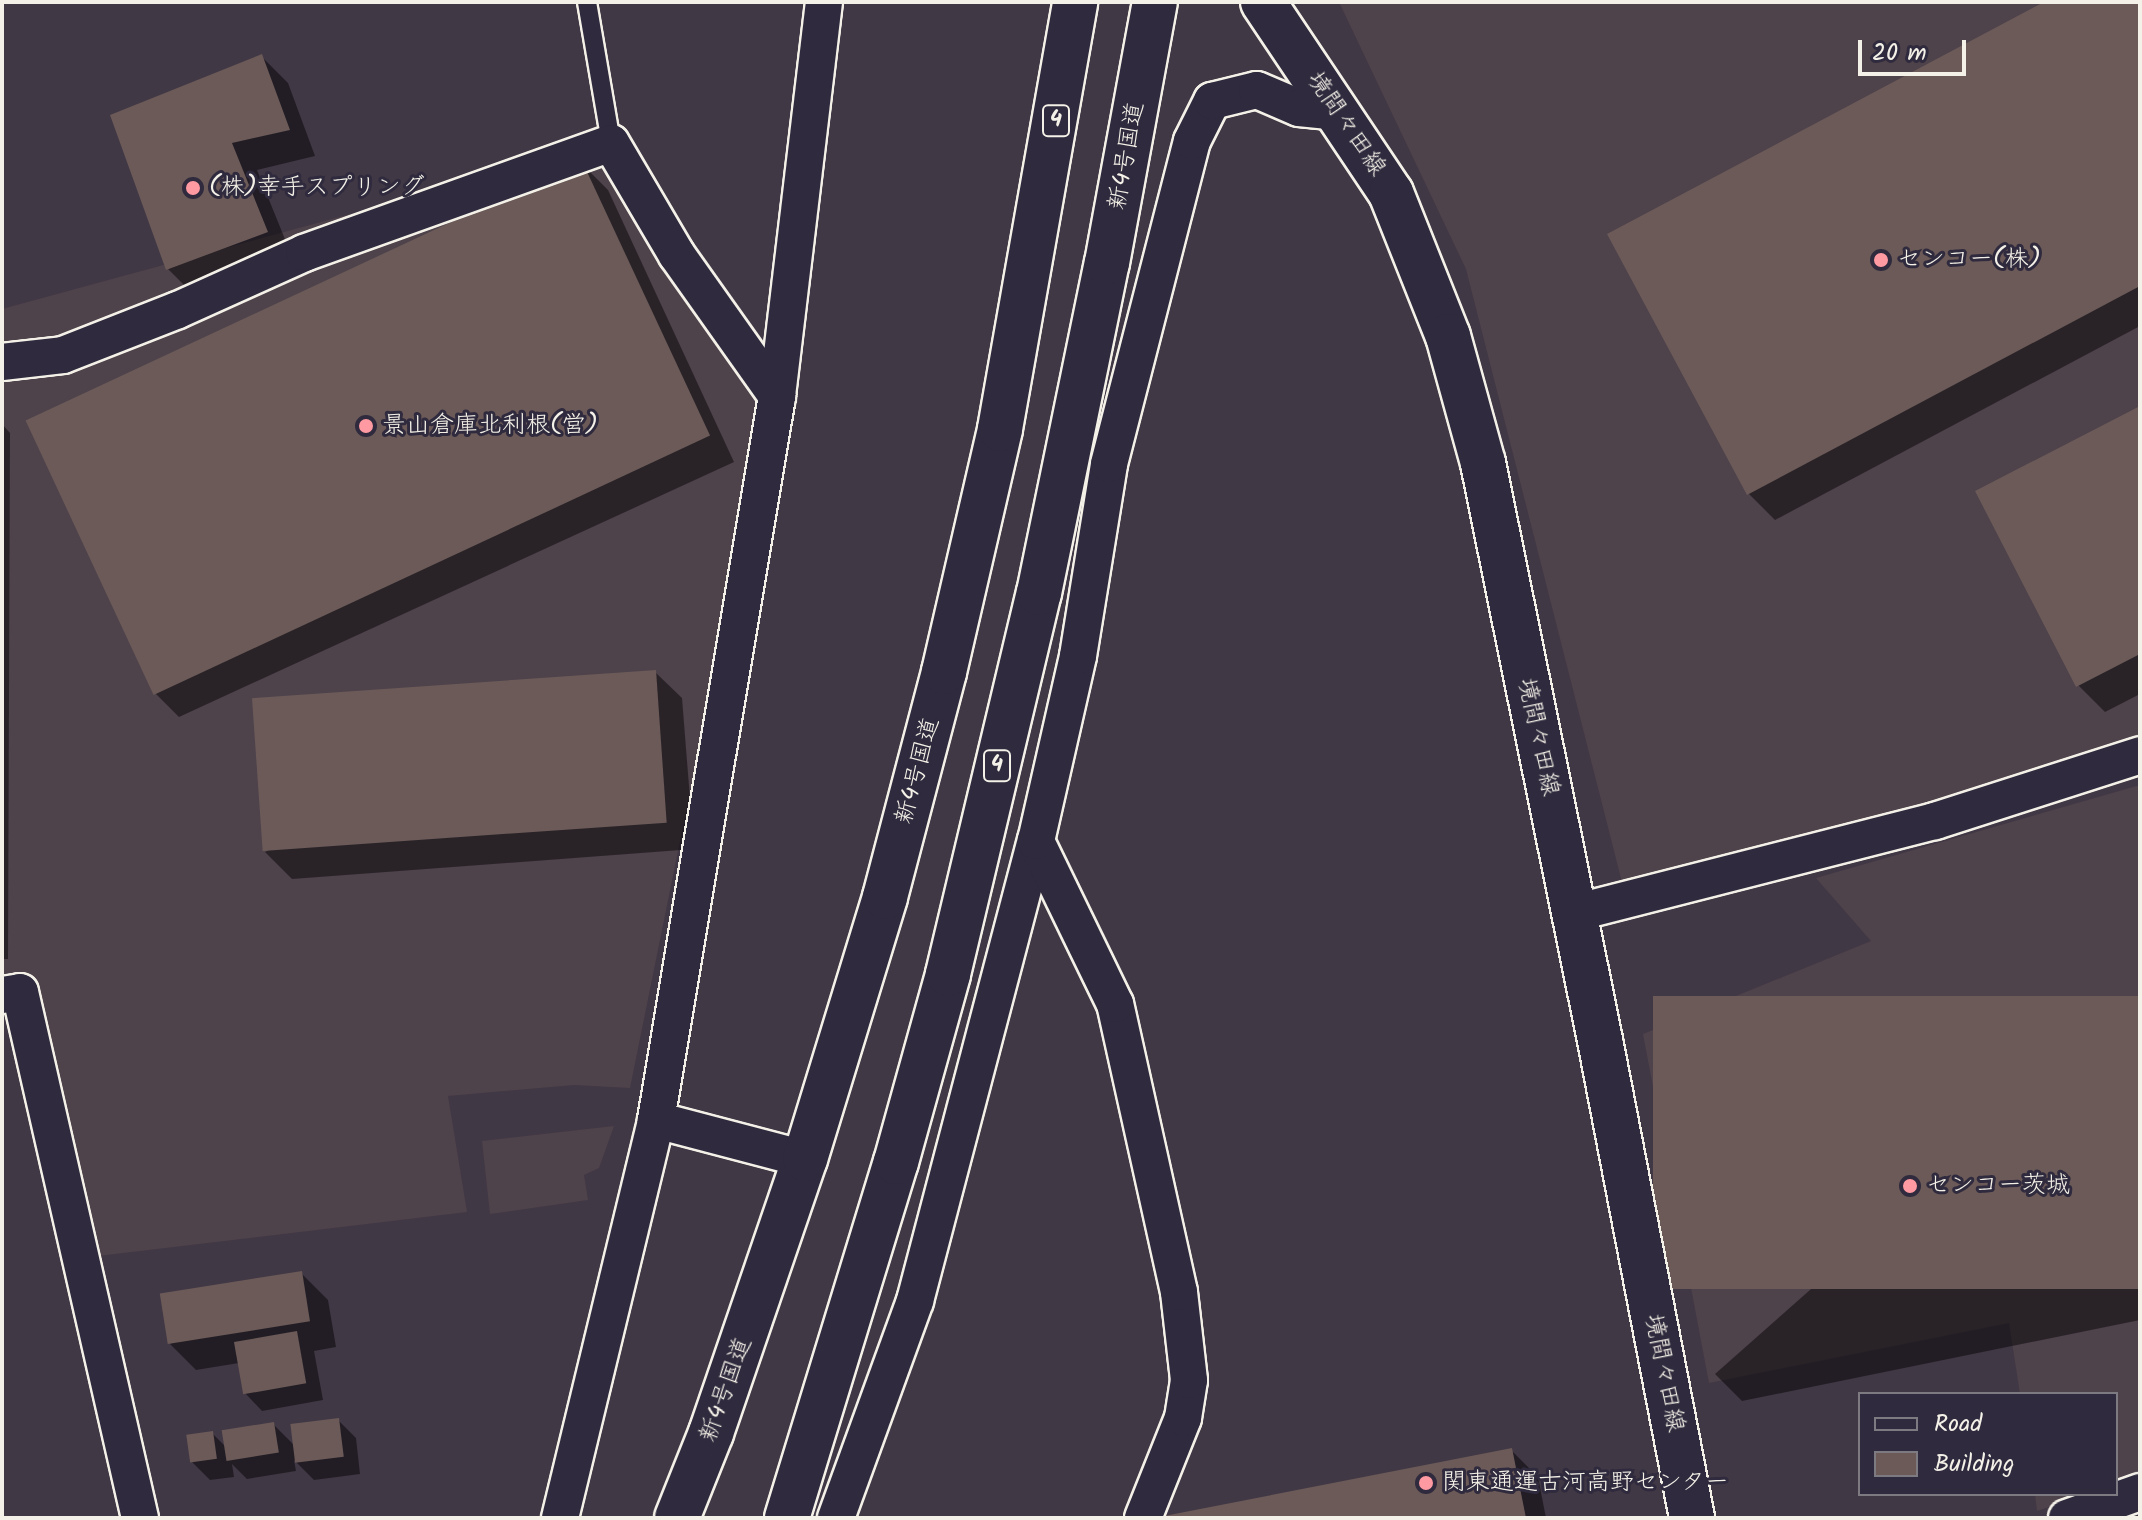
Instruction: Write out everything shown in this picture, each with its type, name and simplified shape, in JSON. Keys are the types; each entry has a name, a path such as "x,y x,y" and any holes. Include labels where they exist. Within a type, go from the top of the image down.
{"main road":[{"name":"新4号国道","path":"677,1518 721,1404 805,1159 885,897 944,672 1000,429 1075,2"},
{"name":"新4号国道","path":"787,1518 896,1162 948,974 1039,593 1107,263 1155,2"},
{"name":"境間々田線","path":"1263,2 1391,193 1448,336 1483,463 1692,1518"}],"street":[{"path":"560,1518 656,1120 777,396 824,2"},
{"path":"836,1518 915,1301 1036,841 1078,656 1109,464 1192,141 1212,101 1257,90 1299,108 1339,112"},
{"path":"2,362 63,355 178,310 317,248 611,143 677,255 777,396"},
{"path":"1574,913 1935,821 2140,755"},
{"path":"1036,841 1115,1004 1179,1292 1189,1380 1183,1418 1143,1518"},
{"path":"2,995 20,992 140,1518"},
{"path":"656,1120 805,1159"},
{"path":"2067,1518 2140,1492"}],"lane":[{"path":"587,2 611,143"}],"shaded area":[{"path":"1339,2 2140,2 2140,755 1626,898 1466,269"},
{"path":"611,143 774,377 630,1088 574,1085 448,1096 467,1212 81,1258 2,994 2,309"},
{"path":"2140,785 2140,1477 2118,1484 2118,1392 2020,1392 2009,1323 1709,1383 1643,1034 1871,941 1816,878"},
{"path":"614,1126 599,1168 584,1175 588,1200 490,1214 482,1141"},
{"path":"2035,1496 2083,1496 2037,1511"}],"building":[{"name":"センコー(株)","path":"2044,2 2140,2 2140,286 1747,495 1607,234"},
{"name":"(株)幸手スプリング","path":"262,54 290,130 232,143 268,232 166,270 110,115"},
{"name":"景山倉庫北利根(営)","path":"582,161 710,436 154,695 26,420"},
{"path":"2140,406 2140,654 2076,687 1975,491"},
{"path":"656,670 667,823 263,851 252,698"},
{"name":"センコー茨城","path":"1653,996 2140,996 2140,1289 1653,1289"},
{"path":"302,1271 310,1321 168,1344 160,1294"},
{"path":"297,1331 306,1383 243,1394 234,1342"},
{"path":"339,1418 344,1457 295,1463 290,1424"},
{"path":"274,1422 279,1453 227,1461 222,1430"},
{"path":"213,1431 217,1459 190,1462 186,1435"},
{"name":"関東通運古河高野センター","path":"1512,1448 1526,1518 1159,1518 1159,1517"}],"place":[{"name":"(株)幸手スプリング","path":"193,188"},
{"name":"センコー(株)","path":"1881,260"},
{"name":"景山倉庫北利根(営)","path":"366,426"},
{"name":"センコー茨城","path":"1910,1186"},
{"name":"関東通運古河高野センター","path":"1426,1483"}]}
